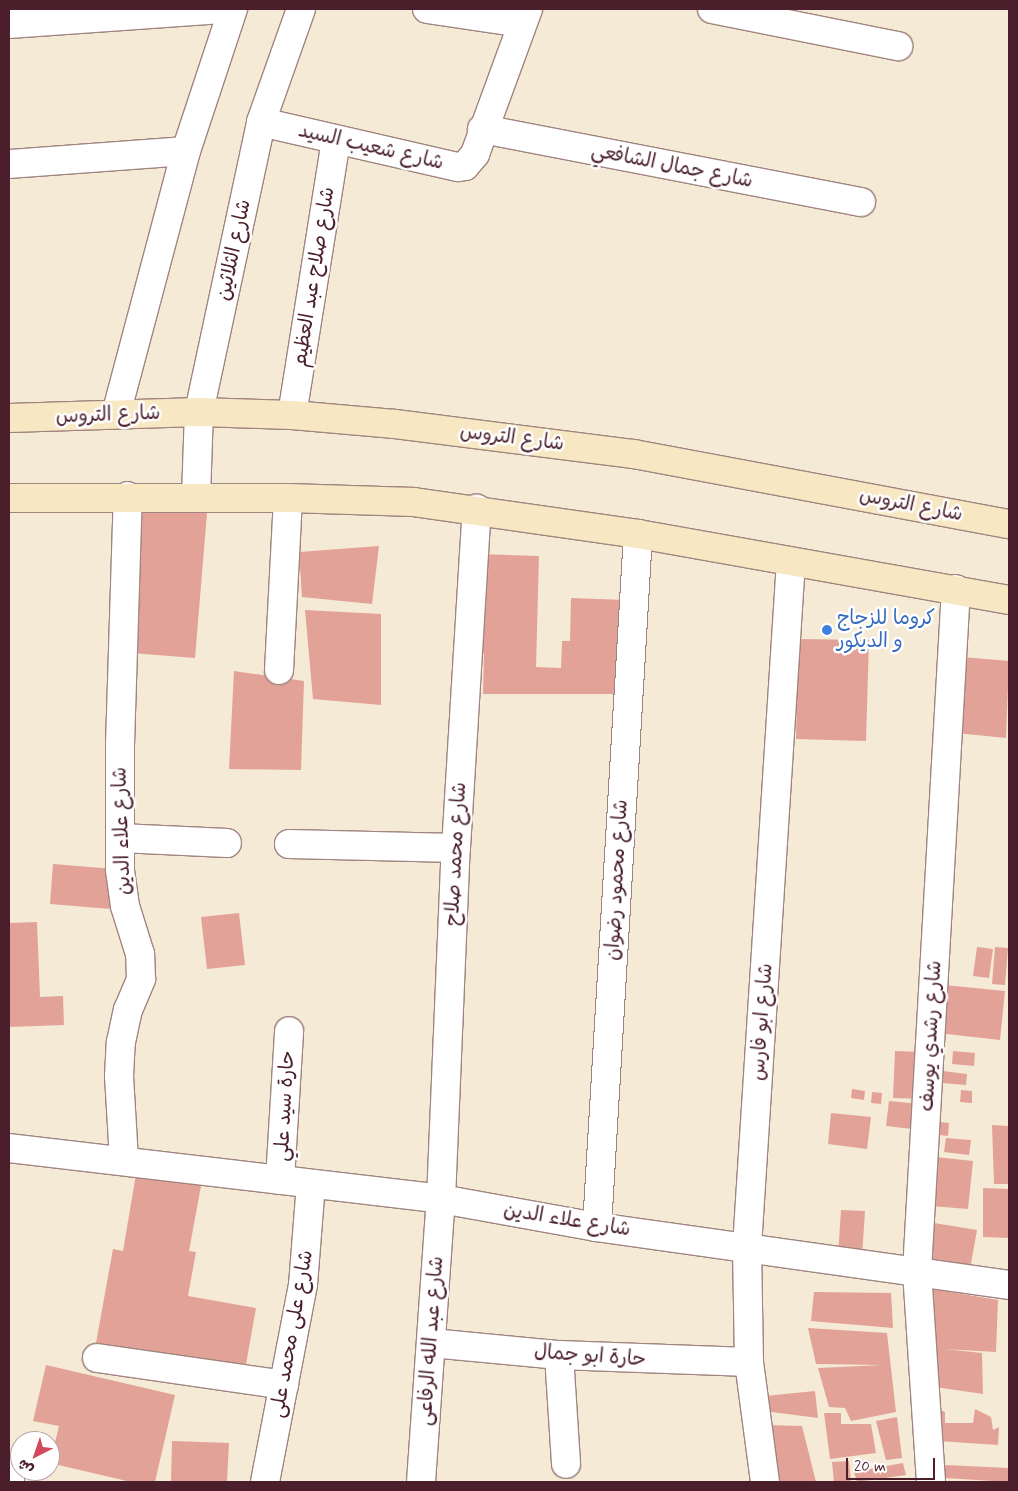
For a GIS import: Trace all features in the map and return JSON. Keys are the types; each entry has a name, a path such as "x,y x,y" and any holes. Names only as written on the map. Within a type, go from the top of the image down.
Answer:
{"street":[{"path":"9,24 225,9"},
{"path":"116,414 186,151 233,9"},
{"name":"شارع الثلاثين","path":"196,497 199,412 261,122 302,9"},
{"path":"427,9 525,16 478,141"},
{"path":"712,9 898,46"},
{"name":"شارع شعيب السيد","path":"261,122 458,167 465,166 478,141"},
{"name":"شارع صلاح عبد العظيم","path":"292,415 336,140"},
{"name":"شارع جمال الشافعي","path":"478,141 861,202"},
{"path":"9,164 186,151"},
{"name":"شارع التروس","path":"9,418 199,412 292,415 515,438 634,454 1009,523"},
{"path":"9,498 128,496 414,502 477,509 638,534 956,589 1009,600"},
{"name":"شارع علاء الدين","path":"124,1160 119,1076 121,1042 128,1010 141,979 140,954 125,906 120,838 128,496"},
{"path":"278,670 288,498"},
{"name":"شارع محمد صلاح","path":"441,1199 456,848 477,509"},
{"name":"شارع محمود رضوان","path":"597,1227 638,534"},
{"name":"شارع ابو فارس","path":"765,1482 749,1362 747,1246 791,561"},
{"name":"شارع رشدي يوسف","path":"931,1482 917,1271 956,589"},
{"path":"120,838 227,843"},
{"path":"289,844 456,848"},
{"name":"حارة سيد علي","path":"280,1180 289,1031"},
{"name":"شارع علاء الدين","path":"9,1148 124,1160 441,1199 597,1227 747,1246 1009,1285"},
{"name":"شارع على محمد على","path":"265,1482 303,1285 311,1184"},
{"name":"شارع عبد الله الرفاعى","path":"421,1482 441,1199"},
{"name":"حارة ابو جمال","path":"431,1343 558,1355 749,1362"},
{"path":"558,1355 566,1464"},
{"path":"97,1358 284,1384"},
{"path":"9,1472 10,1482"}],"building":[{"path":"143,507 207,513 195,658 131,653"},
{"path":"379,546 372,604 302,597 299,552"},
{"path":"478,554 539,556 536,667 561,668 562,641 570,641 571,598 626,600 624,694 483,694 484,654 475,654"},
{"path":"305,610 381,614 381,705 313,699"},
{"path":"798,639 869,640 866,741 796,739"},
{"path":"962,657 1009,661 1006,738 956,733"},
{"path":"234,671 304,681 301,770 229,769"},
{"path":"53,864 114,869 111,909 50,904"},
{"path":"239,913 245,965 207,969 201,917"},
{"path":"37,922 40,997 63,996 64,1025 9,1027 9,923"},
{"path":"977,947 993,949 989,978 973,976"},
{"path":"995,947 1008,948 1005,985 992,984"},
{"path":"934,984 1005,991 1000,1040 929,1032"},
{"path":"895,1051 925,1052 924,1099 893,1098"},
{"path":"953,1051 975,1053 974,1066 952,1064"},
{"path":"943,1071 967,1074 966,1085 942,1083"},
{"path":"852,1089 865,1091 864,1100 851,1098"},
{"path":"961,1090 972,1091 972,1103 960,1102"},
{"path":"872,1092 882,1093 881,1104 871,1103"},
{"path":"889,1101 920,1104 921,1130 886,1126"},
{"path":"831,1113 871,1117 867,1149 828,1144"},
{"path":"932,1121 949,1123 948,1136 931,1134"},
{"path":"992,1125 1009,1126 1009,1184 994,1184"},
{"path":"946,1138 971,1140 969,1155 944,1152"},
{"path":"936,1157 973,1161 968,1209 931,1206"},
{"path":"136,1174 201,1186 189,1251 196,1252 188,1296 256,1308 245,1370 96,1343 113,1249 123,1251"},
{"path":"983,1188 1009,1189 1009,1238 983,1237"},
{"path":"841,1210 865,1211 862,1257 838,1256"},
{"path":"922,1221 977,1230 970,1269 922,1262"},
{"path":"926,1288 998,1300 996,1352 944,1349 982,1353 983,1394 935,1387"},
{"path":"814,1292 891,1293 893,1328 811,1321"},
{"path":"808,1328 887,1333 896,1412 851,1421 845,1408 829,1407 818,1368 882,1365 816,1364"},
{"path":"46,1365 175,1395 155,1482 131,1482 60,1465 59,1426 33,1421"},
{"path":"815,1391 818,1418 764,1411 765,1396"},
{"path":"935,1408 945,1412 945,1423 973,1423 975,1409 991,1417 993,1430 999,1427 998,1445 938,1441"},
{"path":"824,1413 841,1413 841,1424 871,1424 876,1453 830,1459"},
{"path":"897,1417 902,1458 886,1460 876,1421"},
{"path":"766,1425 802,1426 816,1482 776,1482"},
{"path":"172,1441 229,1443 227,1482 171,1482"},
{"path":"849,1461 851,1482 834,1482 832,1462"},
{"path":"903,1463 906,1475 857,1482 854,1472"},
{"path":"945,1465 1009,1468 1009,1482 945,1478"}],"place":[{"name":"كروما للزجاج و الديكور","path":"827,630"}]}
